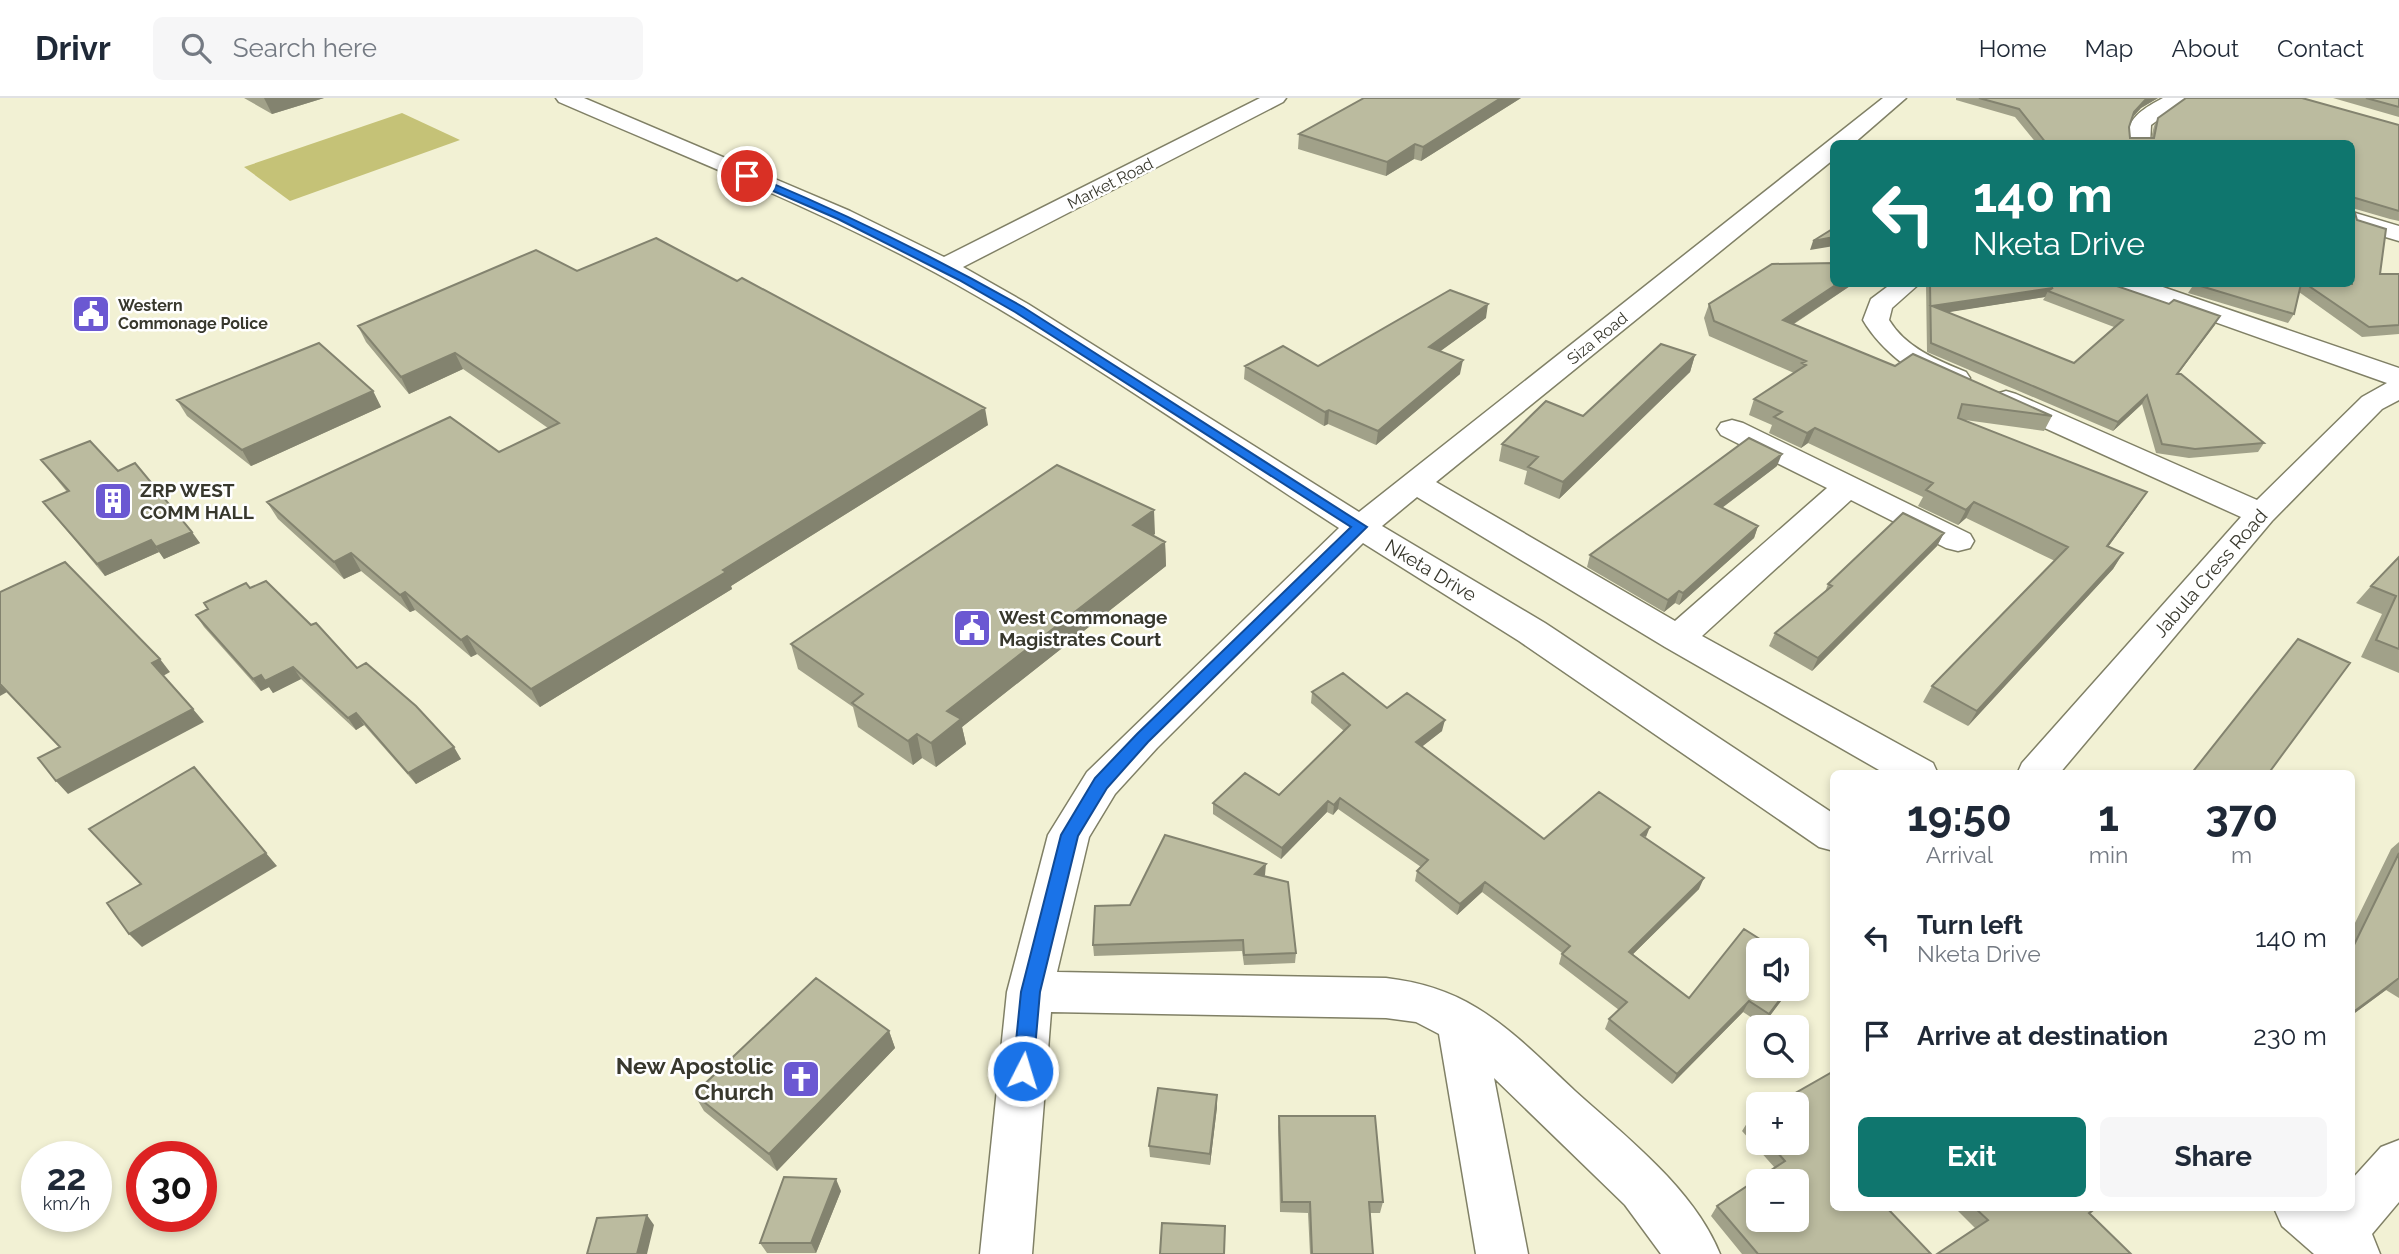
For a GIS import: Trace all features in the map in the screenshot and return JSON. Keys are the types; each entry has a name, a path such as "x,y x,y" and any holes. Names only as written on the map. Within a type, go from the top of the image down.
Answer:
{"street":[{"name":"Nketa Drive","path":"566,98 842,216 944,267 1019,310 1360,527 1532,632 1830,832"},
{"name":"Market Road","path":"944,267 1276,98"},
{"path":"1844,140 1896,98"},
{"path":"2138,140 2137,129 2143,119 2178,98"},
{"name":"Siza Road","path":"1006,1254 1030,992 1069,835 1101,783 1143,738 1360,527 1830,151"},
{"path":"2355,220 2399,234"},
{"path":"1902,287 1880,305 1875,320 1894,347 1917,361 2261,514"},
{"path":"2140,287 2399,378"},
{"name":"Jabula Cress Road","path":"2039,770 2261,514 2372,403 2399,388"},
{"path":"1732,429 1958,541"},
{"path":"1415,483 1678,638 1912,770"},
{"path":"1678,638 1848,486"},
{"path":"1030,992 1386,998 1422,1003 1460,1022 1503,1055 1643,1187 1695,1254"},
{"path":"1460,1022 1502,1254"},
{"path":"2355,1207 2399,1164"},
{"path":"2329,1233 2351,1211"}],"shaded area":[{"path":"402,113 460,140 290,201 244,167"}],"building":[{"path":"1364,98 1501,98 1423,147 1415,144 1387,162 1299,134"},
{"path":"1979,98 2149,98 2134,112 2129,127 2130,138 2154,138 2158,118 2186,98 2302,98 2399,125 2399,211 2355,198 2355,140 2044,140 2019,109"},
{"path":"2366,98 2399,98 2399,107"},
{"path":"2355,213 2357,220 2386,229 2380,274 2399,274 2399,325 2369,327 2310,287 2355,287"},
{"path":"1830,230 1830,238 1813,241"},
{"path":"656,238 737,281 742,278 985,408 723,570 726,572 531,689 467,636 461,640 405,592 400,595 351,553 334,562 267,502 450,417 499,452 559,423 455,353 401,377 358,326 536,250 577,271"},
{"path":"1830,263 1830,287 1832,287 1783,320 1895,366 1913,354 2052,416 1962,404 1958,418 2147,492 2107,546 2123,553 1977,711 1932,686 2068,547 1974,502 1966,510 1926,490 1933,483 1815,428 1807,433 1774,417 1782,412 1754,399 1806,365 1802,363 1806,361 1714,321 1709,304 1772,264"},
{"path":"1930,287 2120,287 2169,304 2174,300 2220,316 2177,374 2181,374 2264,443 2195,449 2162,444 2147,395 2118,422 1931,343","holes":["2053,288 2048,291 2123,320 2074,363 1932,306"]},
{"path":"2204,287 2300,287 2294,314"},
{"path":"1450,290 1488,304 1429,347 1463,360 1378,431 1329,410 1325,412 1245,366 1283,346 1318,366"},
{"path":"319,343 373,391 242,450 177,400"},
{"path":"1661,344 1695,355 1563,482 1528,467 1538,457 1502,444 1546,401 1583,416"},
{"path":"1749,438 1782,454 1715,504 1758,526 1683,593 1679,591 1668,600 1590,555"},
{"path":"90,441 118,471 135,463 192,532 156,547 151,540 97,564 43,502 69,491 41,460"},
{"name":"West Commonage Magistrates Court","path":"1057,465 1154,510 1133,525 1165,542 947,711 961,719 931,743 917,734 908,741 852,703 863,694 791,644"},
{"path":"1903,513 1944,533 1818,658 1775,633 1832,586 1828,584"},
{"path":"2399,557 2399,649 2376,640 2396,596 2371,586"},
{"path":"65,562 160,659 152,663 193,709 56,781 38,758 60,747 0,684 0,592"},
{"path":"266,581 311,625 316,623 357,668 366,663 416,706 454,747 408,773 356,713 348,718 293,667 265,681 261,675 253,679 196,615 208,609 204,603 246,583 250,588"},
{"path":"2298,639 2350,663 2271,770 2194,770"},
{"path":"1343,673 1387,708 1407,693 1445,720 1416,742 1544,839 1599,792 1650,827 1641,835 1704,878 1629,952 1689,998 1744,929 1758,938 1746,938 1746,1001 1749,1001 1677,1074 1609,1019 1627,1002 1562,954 1570,946 1485,882 1460,904 1417,871 1428,860 1340,798 1334,805 1328,801 1282,848 1213,803 1245,773 1279,795 1350,725 1312,692"},
{"path":"194,767 266,853 129,934 107,903 141,884 89,829"},
{"path":"1165,835 1266,864 1255,874 1288,882 1296,953 1244,955 1243,940 1093,945 1095,906 1130,905"},
{"path":"2399,853 2399,978 2355,1011 2355,943"},
{"name":"New Apostolic Church","path":"816,978 889,1031 769,1154 694,1094"},
{"path":"1749,1001 1779,1001 1769,1014"},
{"path":"1830,1073 1830,1211 1890,1211 1931,1254 1758,1254 1717,1206 1746,1187 1746,1232 1809,1232 1809,1169 1773,1169 1785,1161 1780,1155 1809,1155 1809,1092 1797,1092"},
{"path":"1158,1088 1217,1095 1210,1154 1149,1146"},
{"path":"1279,1116 1375,1116 1383,1202 1369,1202 1373,1254 1312,1254 1310,1202 1282,1202"},
{"path":"784,1177 836,1179 811,1243 760,1243"},
{"path":"1978,1211 2092,1211 2089,1213 2131,1254 1937,1254 1988,1220"},
{"path":"647,1215 637,1254 587,1254 597,1218"},
{"path":"1162,1223 1225,1226 1224,1254 1160,1254"}],"place":[{"name":"Western Commonage Police","path":"91,314"},
{"name":"ZRP WEST COMM HALL","path":"113,501"},
{"name":"West Commonage Magistrates Court","path":"972,628"},
{"name":"New Apostolic Church","path":"801,1079"}],"route":[{"path":"747,176 842,216 944,267 1019,310 1360,527 1143,738 1101,783 1069,835 1030,992 1023,1071"}]}
